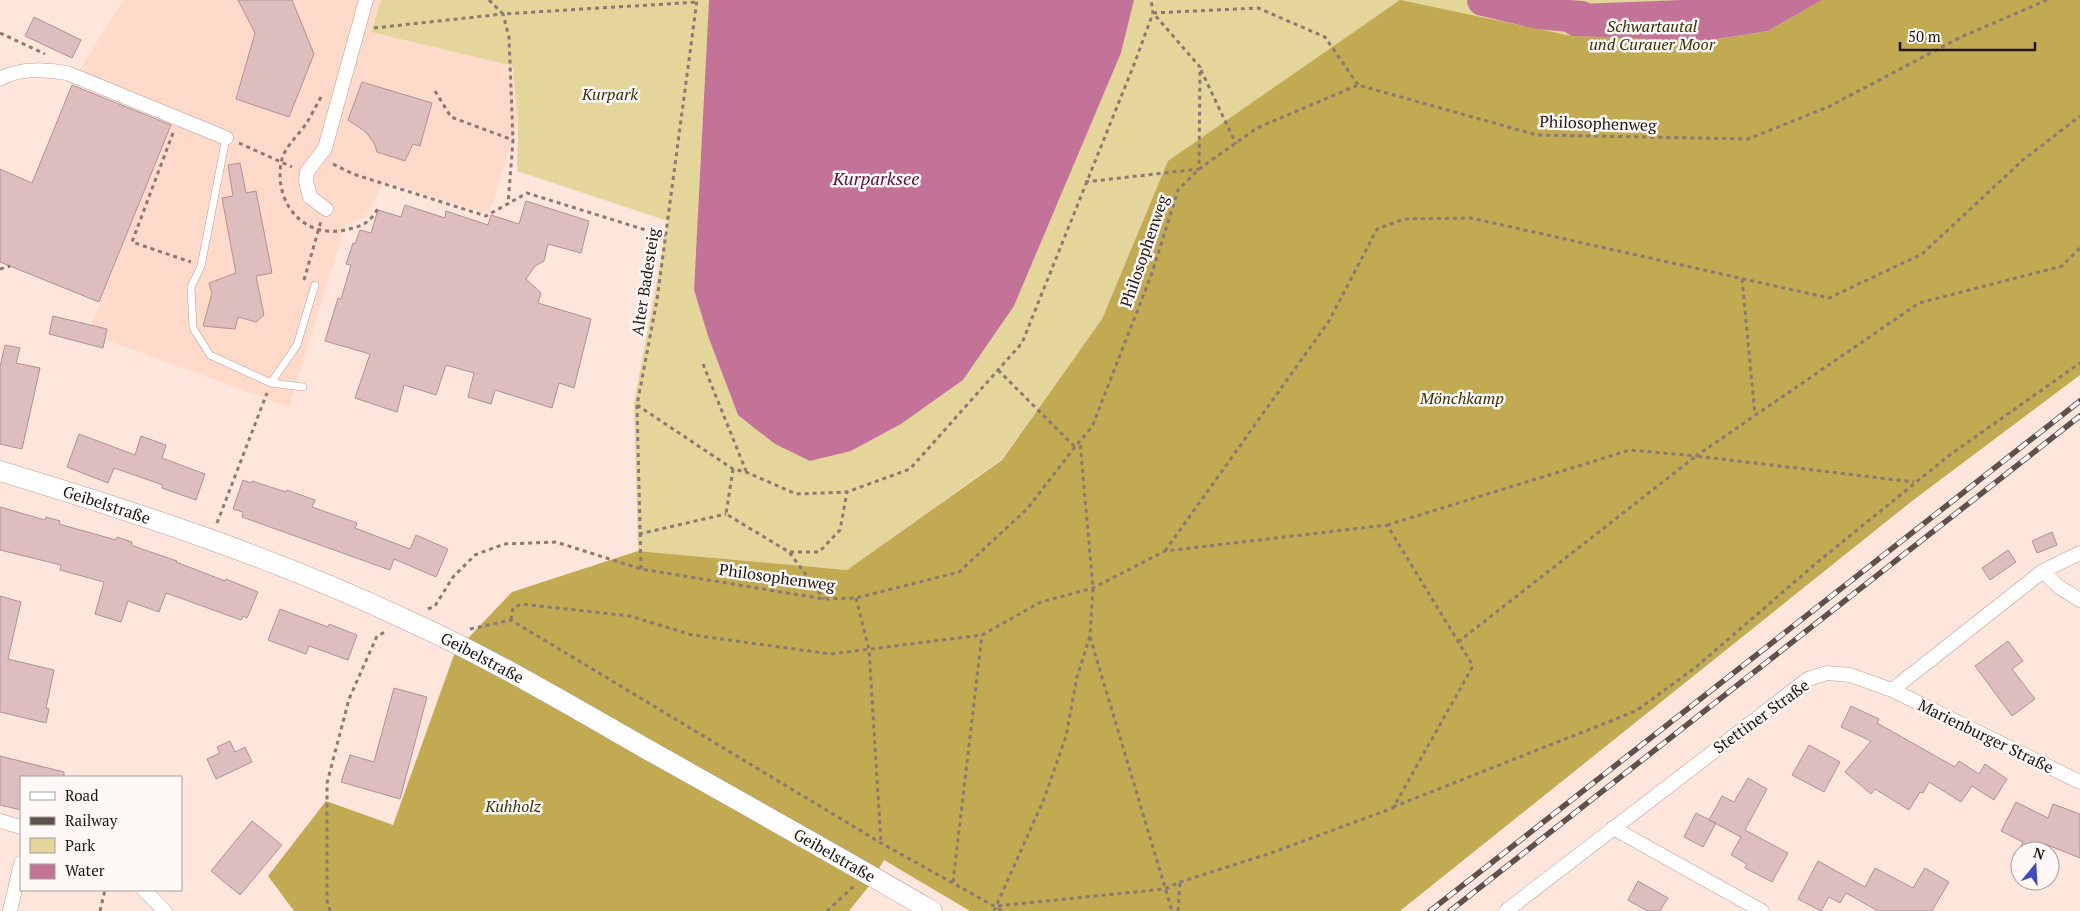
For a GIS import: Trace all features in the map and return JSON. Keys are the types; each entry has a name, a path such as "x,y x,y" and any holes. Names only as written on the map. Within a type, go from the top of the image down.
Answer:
{"street":[{"path":"323,215 310,197 307,189 307,172 311,164 325,148 366,0"},
{"path":"0,79 25,71 55,70 67,73 226,138"},
{"name":"Geibelstraße","path":"0,471 211,539 315,580 406,619 512,673 932,911"},
{"path":"1892,690 2043,571 2080,553"},
{"path":"2043,571 2059,587 2080,600"},
{"name":"Stettiner Straße","path":"1506,911 1808,679 1827,673 1850,675 1892,690"},
{"name":"Marienburger Straße","path":"1892,690 2080,782"},
{"path":"0,821 20,827"},
{"path":"1613,828 1762,911"},
{"path":"10,911 20,866"},
{"path":"145,891 165,911"}],"lane":[{"path":"226,138 201,266 191,287 193,328 210,355 271,383 303,388"},
{"path":"271,383 297,345 315,285"}],"path":[{"path":"489,0 503,14 509,37 513,140 508,205"},
{"path":"637,405 734,469 746,472 796,494 847,492 910,469 1022,343 1153,13 1151,0"},
{"name":"Philosophenweg","path":"330,911 327,901 327,783 350,699 377,636 406,619 435,606 453,577 475,555 504,544 556,542 641,569 824,599 856,598 960,572 1027,509 1092,427 1152,273 1178,190 1199,169 1257,128 1358,85 1537,136 1748,139 1828,106 1961,37 2047,0"},
{"path":"357,30 503,14 697,1"},
{"name":"Alter Badesteig","path":"641,569 637,405 657,300 697,1"},
{"path":"1153,13 1258,8 1325,37 1358,85"},
{"path":"1153,13 1200,67 1236,144"},
{"path":"1086,182 1199,169 1200,67"},
{"path":"435,91 451,117 513,140"},
{"path":"1165,551 1329,321 1376,229 1404,219 1471,218 1829,298 1922,254 2023,160 2080,116"},
{"path":"178,118 132,242 201,266"},
{"path":"226,138 289,166"},
{"path":"319,157 353,174 486,216 526,193 665,236"},
{"path":"315,285 303,281 323,215"},
{"path":"1458,642 1696,456 1919,303 2062,266 2080,248"},
{"path":"0,268 10,266"},
{"path":"1742,279 1755,415"},
{"path":"996,906 1166,889 1180,882 1271,853 1393,808 1636,711 1696,667 1914,482 2080,363"},
{"path":"703,364 746,472"},
{"path":"998,370 1075,447"},
{"path":"211,539 271,383"},
{"path":"994,911 1044,799 1066,736 1078,678 1090,636 1093,588 1080,442"},
{"path":"511,620 513,608 521,604 630,616 692,635 832,654 982,635 1041,602 1093,588 1165,551 1387,525 1630,450 1914,482"},
{"path":"726,514 734,469"},
{"path":"789,552 819,552 840,530 847,492"},
{"path":"639,534 726,514 789,552 824,599"},
{"path":"1387,525 1473,666 1393,808"},
{"path":"856,598 869,650 881,843"},
{"path":"440,636 511,620 881,843 1003,911"},
{"path":"953,882 982,635"},
{"path":"1090,636 1172,911"},
{"path":"827,911 867,874"},
{"path":"1178,911 1180,882"},
{"path":"100,911 105,891"}],"shaded area":[{"path":"123,0 381,0 371,32 514,66 518,122 489,214 384,182 365,217 345,226 289,407 88,333 174,119 75,78"}],"green space":[{"name":"Kurpark","path":"381,0 709,0 694,290 708,336 738,415 851,451 901,424 963,380 1014,306 1121,53 1134,0 1872,0 1168,161 1102,319 1002,459 847,570 638,551 634,403 668,221 517,171 518,122 513,66 371,32"},
{"name":"Mönchkamp","path":"1400,0 1571,36 1705,41 1768,31 1822,0 2080,0 2080,375 1912,501 1400,911 970,911 884,860 869,886 849,911 294,911 268,876 326,801 393,825 455,652 512,592 638,551 847,570 1002,460 1102,319 1168,161"}],"water":[{"name":"Kurparksee","path":"709,0 1134,0 1121,53 1014,306 963,380 901,424 851,451 810,461 775,444 738,415 708,336 694,290"},
{"path":"1682,0 1822,0 1768,31 1705,41 1571,36 1538,13 1578,4"}],"building":[{"path":"238,0 292,0 314,54 289,117 236,99 255,33"},
{"path":"34,17 81,40 72,58 25,36"},
{"path":"362,82 432,103 420,146 413,144 405,161 377,152 375,145 366,132 348,120"},
{"path":"72,85 171,125 99,302 0,262 0,169 32,183"},
{"path":"240,163 246,193 256,191 272,273 256,276 264,315 256,322 238,317 235,329 203,326 212,293 209,283 236,273 222,198 233,196 228,165"},
{"path":"526,201 589,221 581,253 548,244 544,261 535,266 526,279 541,293 538,303 591,319 574,388 559,383 552,408 495,390 491,404 468,397 474,373 446,365 436,395 404,385 397,412 355,398 370,354 325,341 338,298 341,299 351,265 346,264 353,243 355,244 360,230 371,233 378,210 401,217 405,205 445,218 446,211 488,225 491,215 519,224"},
{"path":"53,316 107,329 103,348 49,334"},
{"path":"5,345 20,348 16,363 40,368 22,449 0,444 0,367"},
{"path":"79,434 135,455 141,436 166,445 162,458 205,474 196,500 162,488 163,485 114,468 108,483 67,467"},
{"path":"243,480 286,492 287,490 315,500 312,507 357,523 355,528 410,549 416,535 448,549 436,577 394,559 390,570 242,517 243,512 233,509"},
{"path":"0,507 45,520 46,517 60,521 59,524 116,540 117,537 132,542 131,545 258,592 247,618 243,616 241,620 166,593 159,612 128,601 121,622 95,614 104,582 60,570 61,565 0,550"},
{"path":"2052,532 2057,545 2037,553 2032,541"},
{"path":"2008,550 2016,562 1990,580 1982,568"},
{"path":"0,596 21,602 8,659 54,670 46,708 49,709 46,723 0,712"},
{"path":"280,609 328,627 329,624 357,635 348,660 309,646 306,654 268,640"},
{"path":"2008,641 2023,661 2012,669 2035,699 2012,716 1975,666"},
{"path":"394,688 427,697 400,799 341,782 350,755 374,762"},
{"path":"1851,706 1879,719 1877,723 1955,767 1959,761 1979,774 1985,764 2007,779 1994,800 1972,786 1961,802 1929,782 1923,793 1920,792 1909,810 1875,789 1871,794 1845,772 1871,741 1841,727"},
{"path":"230,741 235,752 245,747 252,762 216,779 207,759 220,753 217,747"},
{"path":"1809,745 1840,762 1824,792 1792,775"},
{"path":"0,756 64,772 64,776 20,776 20,810 0,805"},
{"path":"1748,778 1767,789 1745,830 1788,853 1772,882 1745,868 1747,864 1731,855 1741,837 1709,820 1722,796 1734,802"},
{"path":"2016,802 2048,818 2053,804 2080,814 2080,858 2060,850 2060,841 2021,841 2001,831"},
{"path":"1696,813 1716,823 1703,847 1684,837"},
{"path":"252,821 282,845 240,895 211,871"},
{"path":"1818,861 1865,887 1875,868 1913,888 1925,868 1949,882 1932,911 1878,911 1846,893 1840,903 1829,897 1821,911 1798,899"},
{"path":"1638,881 1668,898 1660,911 1647,911 1628,900"}],"waterway":[{"path":"1483,0 1538,13 1581,17"}],"railway":[{"path":"1430,911 2080,401"},
{"path":"1450,911 2080,416"}],"park label":[{"name":"Schwartautal und Curauer Moor","path":"1652,35"},
{"name":"Kuhholz","path":"513,806"}]}
